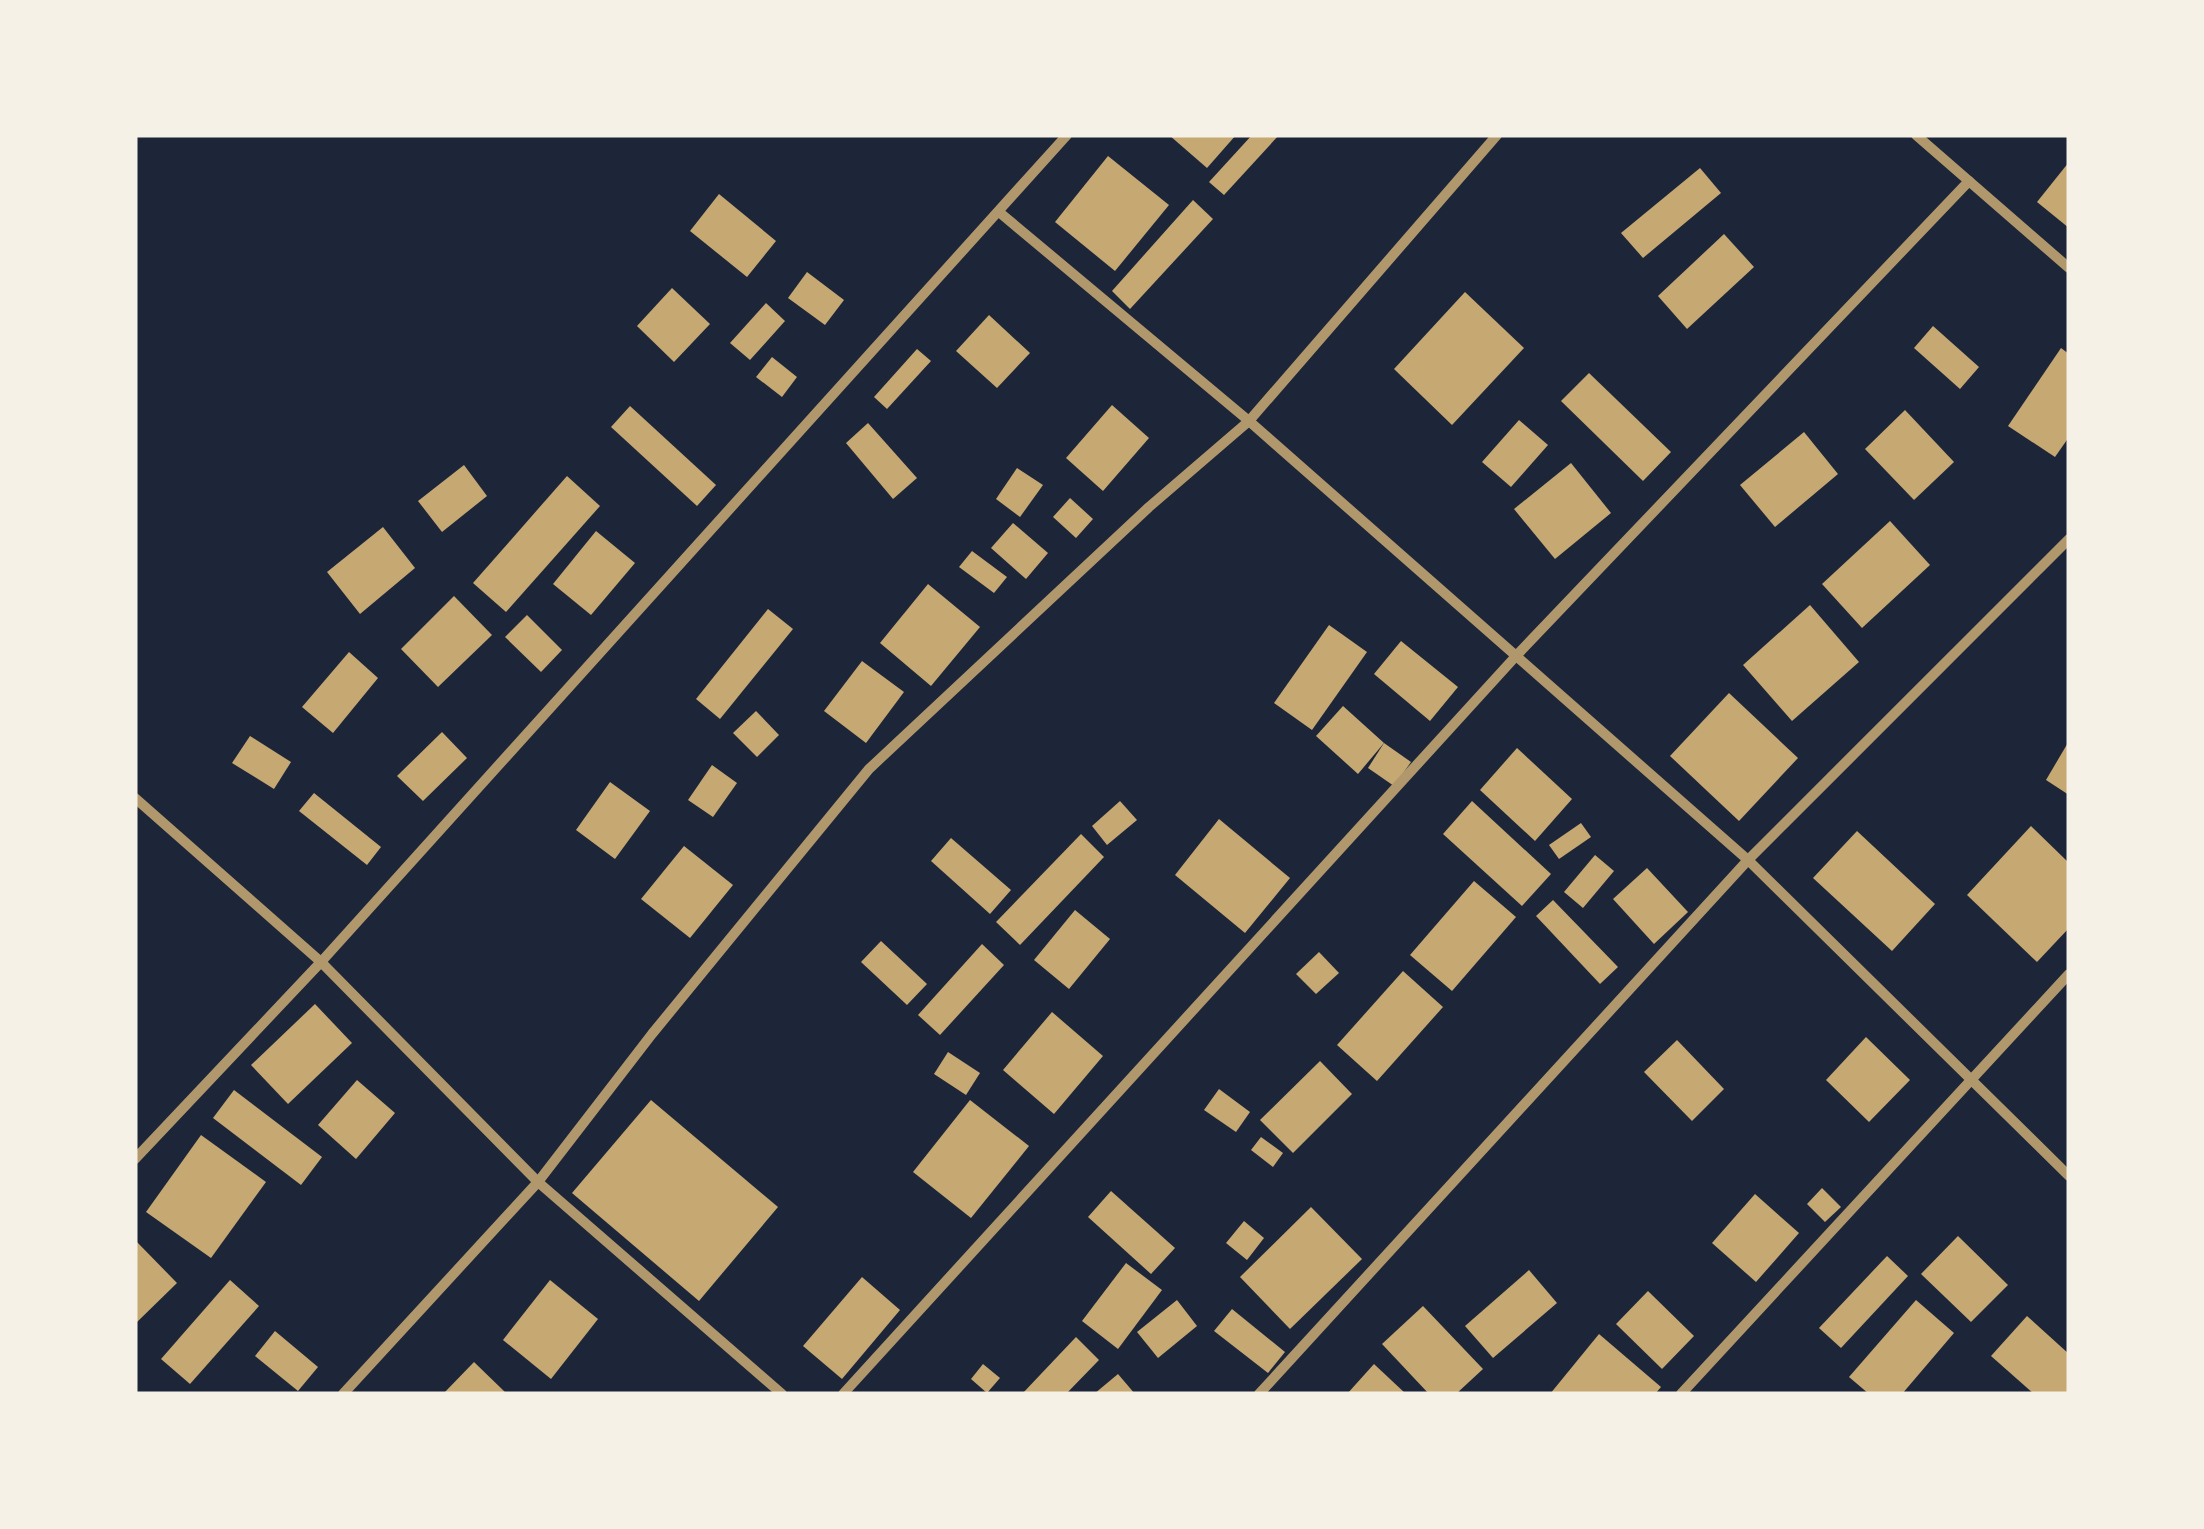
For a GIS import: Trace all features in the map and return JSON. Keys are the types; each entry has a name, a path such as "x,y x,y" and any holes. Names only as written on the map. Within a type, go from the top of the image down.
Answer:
{"street":[{"path":"135,1160 322,962 1067,135"},
{"path":"342,1394 538,1182 652,1034 869,770 1149,507 1249,421 1496,135"},
{"path":"1916,135 2069,268"},
{"path":"844,1394 1516,656 1969,181"},
{"path":"1000,212 1249,421 1748,860 2069,1176"},
{"path":"1260,1394 1748,860 2069,539"},
{"path":"135,798 322,962 538,1182 782,1394"},
{"path":"1681,1394 2069,974"}],"shaded area":[{"path":"135,135 2069,135 2069,1394 135,1394"}],"building":[{"path":"1169,135 1236,135 1207,168"},
{"path":"1252,135 1279,135 1224,195 1209,182"},
{"path":"1108,156 1169,205 1115,271 1055,222"},
{"path":"2069,162 2069,228 2037,202"},
{"path":"1700,168 1721,193 1643,258 1621,233"},
{"path":"719,194 776,241 747,277 690,231"},
{"path":"1193,200 1213,219 1130,309 1112,291"},
{"path":"1724,234 1754,267 1687,329 1658,296"},
{"path":"807,272 844,300 825,325 788,298"},
{"path":"672,288 710,324 674,362 637,326"},
{"path":"1465,292 1524,348 1452,425 1394,369"},
{"path":"766,303 785,321 750,360 730,343"},
{"path":"989,315 1030,353 997,388 956,351"},
{"path":"1933,326 1979,367 1960,389 1914,348"},
{"path":"2061,348 2069,354 2069,437 2055,457 2008,426"},
{"path":"917,349 931,361 887,409 874,397"},
{"path":"772,357 797,377 782,397 756,377"},
{"path":"1589,373 1671,452 1643,481 1561,401"},
{"path":"1112,405 1149,438 1103,491 1066,458"},
{"path":"630,406 716,485 697,506 611,427"},
{"path":"1905,410 1954,462 1914,500 1865,449"},
{"path":"1519,420 1548,445 1511,487 1482,462"},
{"path":"868,423 917,478 893,499 846,443"},
{"path":"1804,432 1838,474 1775,527 1740,485"},
{"path":"1571,463 1611,513 1555,559 1514,509"},
{"path":"464,465 487,496 442,532 418,501"},
{"path":"1017,468 1043,485 1020,517 996,499"},
{"path":"567,476 600,506 506,612 473,583"},
{"path":"1070,498 1093,519 1076,538 1053,517"},
{"path":"1890,521 1930,565 1862,628 1822,584"},
{"path":"1013,523 1048,553 1026,579 991,548"},
{"path":"383,527 415,568 360,614 327,572"},
{"path":"596,531 635,563 591,615 553,584"},
{"path":"972,551 1007,577 994,593 959,567"},
{"path":"928,584 980,627 931,686 880,643"},
{"path":"454,596 492,635 438,687 401,649"},
{"path":"1810,605 1859,662 1792,721 1743,665"},
{"path":"768,609 793,629 720,719 696,699"},
{"path":"527,615 562,650 541,672 505,637"},
{"path":"1329,625 1367,652 1312,730 1274,703"},
{"path":"1401,641 1458,687 1430,721 1374,674"},
{"path":"349,652 378,678 333,733 302,707"},
{"path":"862,661 904,692 866,743 824,711"},
{"path":"1729,693 1798,758 1739,821 1670,756"},
{"path":"1343,706 1384,743 1358,774 1316,736"},
{"path":"756,711 779,735 757,757 733,733"},
{"path":"442,732 467,758 423,801 397,776"},
{"path":"250,736 291,762 274,789 232,763"},
{"path":"2069,741 2069,795 2046,780"},
{"path":"1384,743 1411,762 1394,786 1368,768"},
{"path":"1517,748 1572,799 1535,841 1480,790"},
{"path":"712,765 737,783 713,817 688,800"},
{"path":"610,782 650,811 615,859 576,830"},
{"path":"314,793 381,847 367,865 299,811"},
{"path":"1120,801 1137,820 1107,845 1092,826"},
{"path":"1472,801 1551,874 1522,906 1443,834"},
{"path":"1219,819 1290,878 1245,933 1175,875"},
{"path":"1581,823 1591,837 1559,859 1549,845"},
{"path":"2031,826 2069,863 2069,928 2037,962 1967,895"},
{"path":"1857,831 1935,904 1892,951 1813,878"},
{"path":"1081,834 1104,857 1020,945 996,922"},
{"path":"951,838 1011,890 990,914 931,861"},
{"path":"684,846 733,885 690,938 641,899"},
{"path":"1595,855 1614,871 1583,908 1564,892"},
{"path":"1647,868 1688,912 1654,944 1613,899"},
{"path":"1474,881 1516,917 1452,991 1410,955"},
{"path":"1553,900 1618,967 1600,984 1536,916"},
{"path":"1075,910 1110,939 1069,989 1034,960"},
{"path":"881,941 927,984 907,1005 861,962"},
{"path":"982,944 1004,965 940,1035 918,1015"},
{"path":"1319,952 1339,973 1316,994 1296,974"},
{"path":"1403,971 1443,1007 1377,1081 1337,1045"},
{"path":"315,1004 352,1043 288,1104 251,1065"},
{"path":"1052,1012 1103,1056 1054,1114 1003,1070"},
{"path":"1866,1037 1910,1080 1869,1122 1826,1080"},
{"path":"1677,1040 1724,1089 1692,1121 1644,1072"},
{"path":"948,1052 980,1073 966,1095 934,1074"},
{"path":"1320,1061 1352,1094 1293,1153 1260,1120"},
{"path":"357,1080 395,1113 356,1159 318,1125"},
{"path":"1219,1089 1250,1112 1236,1132 1204,1110"},
{"path":"234,1090 322,1157 301,1185 213,1118"},
{"path":"651,1100 778,1207 699,1301 572,1193"},
{"path":"970,1100 1029,1146 971,1218 913,1172"},
{"path":"201,1135 266,1182 211,1258 146,1212"},
{"path":"1261,1137 1283,1153 1273,1167 1251,1150"},
{"path":"1822,1188 1841,1207 1825,1222 1807,1204"},
{"path":"1111,1191 1175,1248 1151,1274 1088,1217"},
{"path":"1755,1194 1799,1233 1756,1282 1712,1243"},
{"path":"1311,1207 1362,1259 1290,1329 1240,1277"},
{"path":"1244,1221 1264,1238 1247,1260 1226,1243"},
{"path":"1958,1236 2008,1285 1971,1322 1921,1274"},
{"path":"135,1240 177,1283 135,1324"},
{"path":"1887,1256 1908,1276 1841,1348 1819,1328"},
{"path":"1126,1263 1162,1290 1118,1349 1082,1321"},
{"path":"1529,1270 1557,1303 1493,1358 1465,1326"},
{"path":"862,1277 900,1310 842,1379 803,1346"},
{"path":"230,1280 259,1306 190,1384 161,1359"},
{"path":"550,1280 598,1319 551,1379 503,1340"},
{"path":"1648,1291 1694,1336 1662,1369 1616,1324"},
{"path":"1177,1300 1197,1326 1158,1358 1137,1332"},
{"path":"1916,1300 1954,1333 1902,1394 1869,1394 1849,1377"},
{"path":"1423,1306 1483,1369 1456,1394 1429,1394 1382,1344"},
{"path":"1232,1309 1285,1352 1268,1373 1214,1331"},
{"path":"2027,1316 2069,1354 2069,1394 2034,1394 1991,1356"},
{"path":"275,1331 318,1367 298,1391 255,1356"},
{"path":"1599,1334 1661,1387 1655,1394 1550,1394"},
{"path":"1076,1337 1099,1360 1066,1394 1022,1394"},
{"path":"474,1362 507,1394 443,1394"},
{"path":"983,1364 1000,1378 987,1393 971,1379"},
{"path":"1374,1364 1406,1394 1347,1394"},
{"path":"1118,1374 1135,1394 1094,1394"}]}
